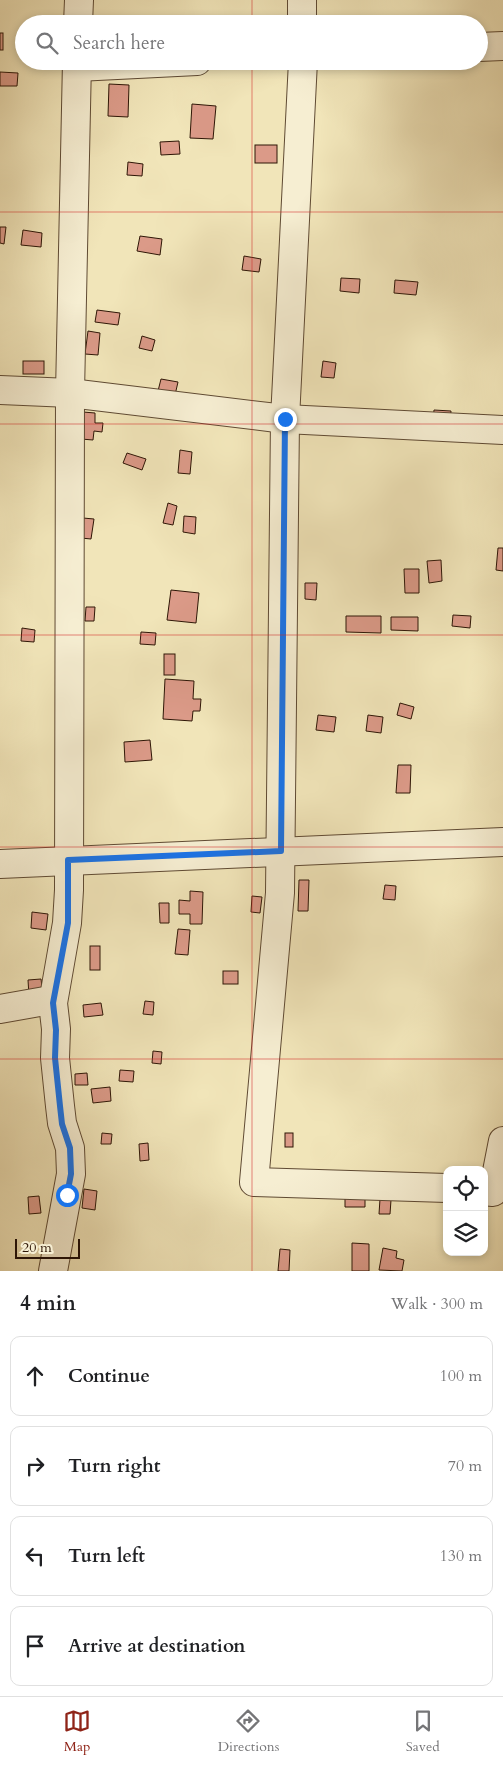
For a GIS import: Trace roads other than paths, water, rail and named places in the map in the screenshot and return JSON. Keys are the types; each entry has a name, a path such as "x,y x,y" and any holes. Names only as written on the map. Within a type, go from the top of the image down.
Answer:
{"street":[{"path":"78,15 79,0"},
{"path":"302,0 302,15"},
{"path":"488,47 503,46"},
{"path":"53,1271 71,1174 70,1148 62,1124 60,1106 55,1058 56,1030 53,1003 68,923 70,393 77,70"},
{"path":"303,70 285,419 280,893 254,1182 443,1188"},
{"path":"0,390 70,393 285,419 503,430"},
{"path":"0,864 503,842"},
{"path":"0,1009 45,1001 53,1003"},
{"path":"488,1191 493,1192 503,1141"}]}
